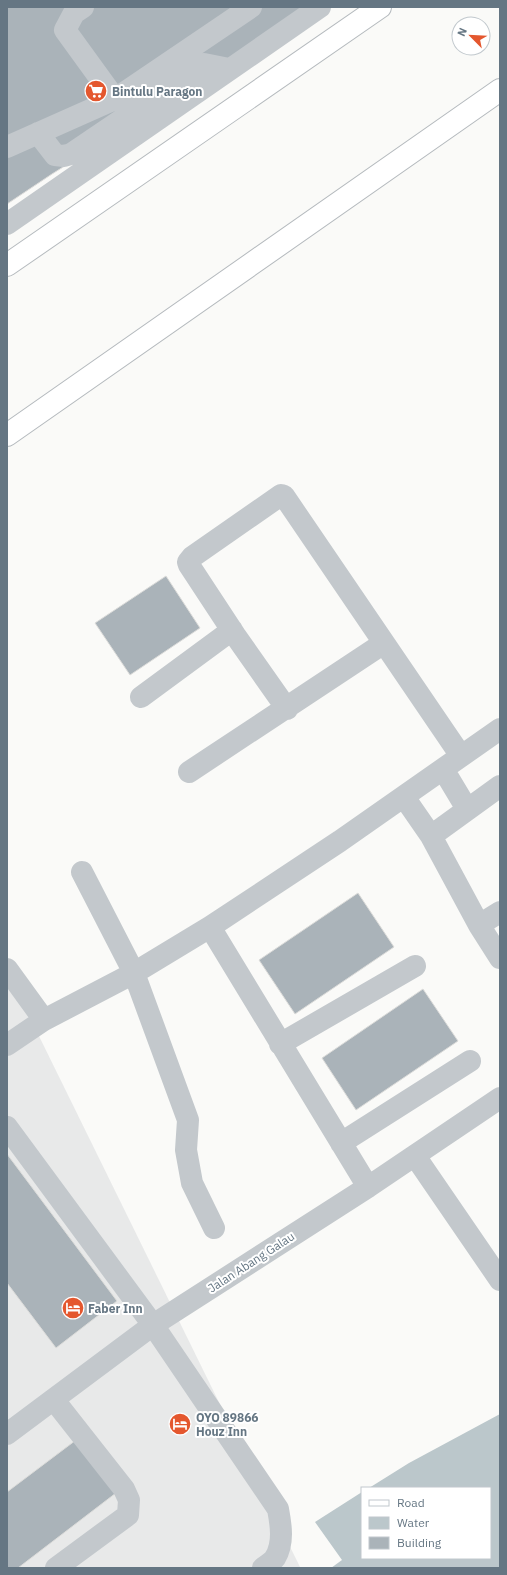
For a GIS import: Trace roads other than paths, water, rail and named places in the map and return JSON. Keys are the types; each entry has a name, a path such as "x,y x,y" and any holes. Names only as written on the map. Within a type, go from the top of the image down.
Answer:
{"main road":[{"path":"7,265 380,7"},
{"path":"7,435 500,90"}],"street":[{"path":"83,7 74,13 65,30 115,99"},
{"path":"7,147 115,99 251,7"},
{"path":"7,224 320,7"},
{"path":"38,133 55,155 64,156 71,154 202,65 204,64 229,69"},
{"path":"287,709 232,630 188,562 192,557 281,495 284,496 461,756"},
{"path":"141,697 232,630"},
{"path":"189,772 287,709 384,643"},
{"path":"7,1045 44,1020 134,973 210,927 340,841 500,729"},
{"path":"443,769 467,810"},
{"path":"430,836 500,786"},
{"path":"404,797 430,836 479,925 500,958"},
{"path":"82,872 134,973 188,1120 186,1150 192,1183 214,1228"},
{"path":"479,925 500,912"},
{"path":"210,927 368,1187"},
{"path":"280,1044 415,966"},
{"path":"7,969 44,1020"},
{"path":"341,1143 470,1061"},
{"name":"Jalan Abang Galau","path":"7,1434 153,1325 368,1187 500,1098"},
{"path":"7,1128 153,1325 278,1509 281,1535 280,1548 274,1559 263,1568"},
{"path":"415,1156 500,1280"},
{"path":"54,1400 124,1489 129,1500 128,1515 56,1568"}],"water":[{"path":"500,1414 500,1568 331,1568 342,1560 315,1522 361,1493 361,1559 491,1559 491,1487 371,1487 409,1463"}],"place":[{"name":"Bintulu Paragon","path":"96,91"},
{"name":"Faber Inn","path":"73,1308"},
{"name":"OYO 89866 Houz Inn","path":"180,1424"}]}
